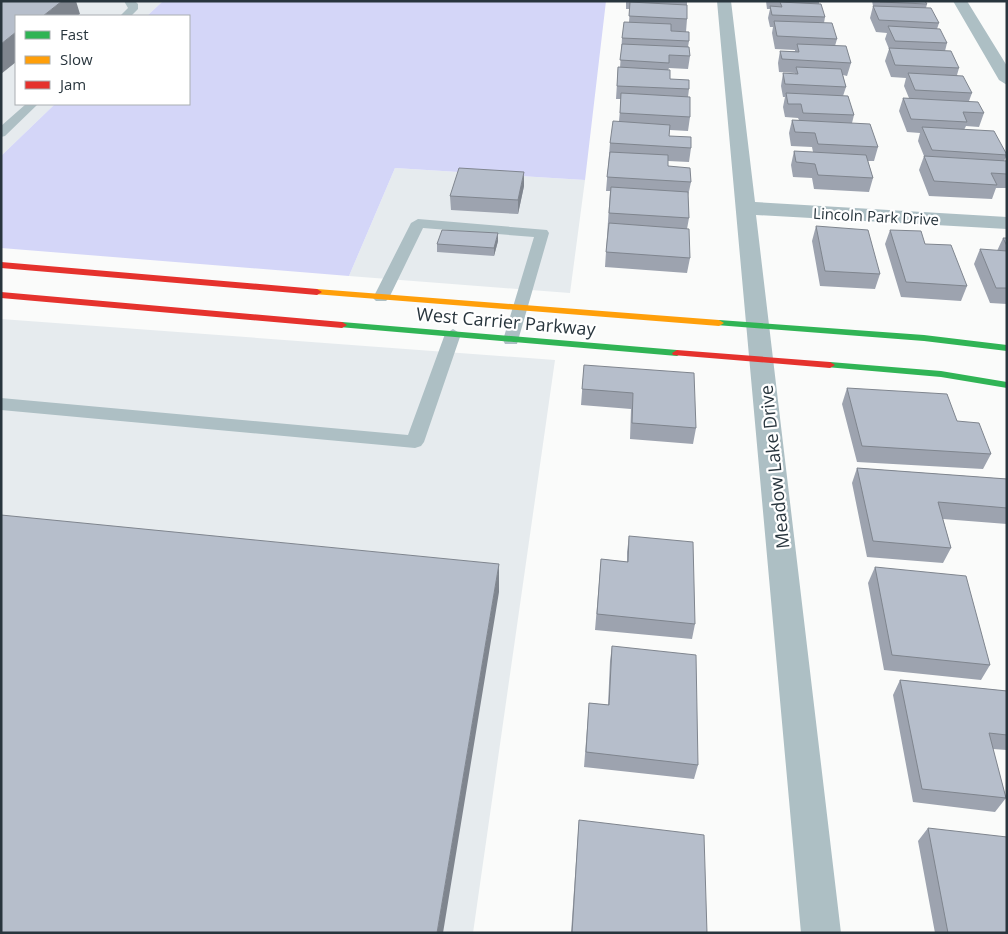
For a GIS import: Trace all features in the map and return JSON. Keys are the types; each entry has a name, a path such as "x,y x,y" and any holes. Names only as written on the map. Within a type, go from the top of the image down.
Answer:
{"main road":[{"name":"West Carrier Parkway","path":"1,265 381,298 924,338 1007,348"},
{"name":"West Carrier Parkway","path":"1,295 511,340 941,374 1007,385"}],"street":[{"name":"Meadow Lake Drive","path":"724,1 763,360 821,933"},
{"path":"960,1 1007,80"},
{"name":"Lincoln Park Drive","path":"746,208 1007,223"}],"lane":[{"path":"126,15 133,9 134,4 129,1"},
{"path":"1,133 31,105"},
{"path":"381,298 418,223 542,233 511,340"},
{"path":"1,404 415,442 453,334"}],"shaded area":[{"path":"1,1 163,1 148,15 15,15 15,105 54,105 1,156"},
{"path":"163,1 606,1 585,180 395,168 349,276 1,248 1,156 54,105 190,105 190,15 148,15"},
{"path":"395,168 585,180 570,293 349,276"},
{"path":"1,319 555,360 473,933 1,933"}],"building":[{"path":"1,1 62,1 44,15 15,15 15,33 1,44"},
{"path":"925,1 927,4 880,2"},
{"path":"630,2 687,5 687,19 629,16"},
{"path":"780,2 821,4 825,17 772,15 770,6 782,7"},
{"path":"873,6 931,8 939,23 879,20"},
{"path":"774,21 832,23 837,39 777,36"},
{"path":"624,22 671,24 671,31 689,32 689,41 622,38"},
{"path":"888,26 940,29 947,43 895,41"},
{"path":"622,44 689,47 690,56 669,55 669,63 620,60"},
{"path":"797,44 846,46 851,63 782,59 780,51 799,52"},
{"path":"889,48 951,51 959,68 895,65"},
{"path":"618,67 670,70 670,79 689,80 689,89 617,86"},
{"path":"796,67 841,69 846,87 785,84 783,73 798,74"},
{"path":"908,73 963,76 972,93 915,90"},
{"path":"621,93 690,97 690,117 620,113"},
{"path":"786,93 848,96 854,115 803,113 801,104 788,104"},
{"path":"903,98 978,102 984,113 963,112 967,122 911,119"},
{"path":"792,120 870,124 878,147 818,144 815,133 795,132"},
{"path":"613,121 670,125 669,136 691,137 691,148 610,143"},
{"path":"922,127 994,131 1007,155 932,150"},
{"path":"794,151 866,155 873,178 818,175 815,164 796,162"},
{"path":"610,152 668,155 668,166 690,168 691,182 607,177"},
{"path":"924,156 1007,161 1007,174 991,173 997,185 934,181"},
{"path":"459,168 524,172 518,200 450,196"},
{"path":"611,187 688,192 689,218 609,213"},
{"path":"609,223 689,229 690,258 606,252"},
{"path":"816,226 868,230 880,274 825,271"},
{"path":"442,230 498,233 494,248 437,244"},
{"path":"890,230 921,231 925,244 951,245 967,286 906,282"},
{"path":"1003,238 1007,238 1007,246"},
{"path":"980,249 1007,251 1007,288 996,288"},
{"path":"584,365 694,373 696,428 632,423 633,393 582,389"},
{"path":"847,388 947,394 957,421 979,423 991,454 862,446"},
{"path":"857,468 1007,479 1007,508 938,502 951,548 873,541"},
{"path":"1,515 499,564 437,933 1,933"},
{"path":"629,536 693,542 695,624 597,614 601,559 628,562"},
{"path":"875,567 966,576 990,665 892,655"},
{"path":"612,646 696,655 698,765 586,752 589,703 609,705"},
{"path":"900,680 1007,691 1007,735 989,733 1006,798 922,789"},
{"path":"579,820 704,835 707,933 572,933"},
{"path":"928,828 1007,837 1007,933 948,933"}],"traffic: fast":[{"path":"719,323 924,338 1007,348"},
{"path":"342,325 677,353"},
{"path":"830,365 941,374 1007,385"}],"traffic: slow":[{"path":"317,292 719,323"}],"traffic: jam":[{"path":"1,265 317,292"},
{"path":"1,295 342,325"},
{"path":"677,353 830,365"}]}
